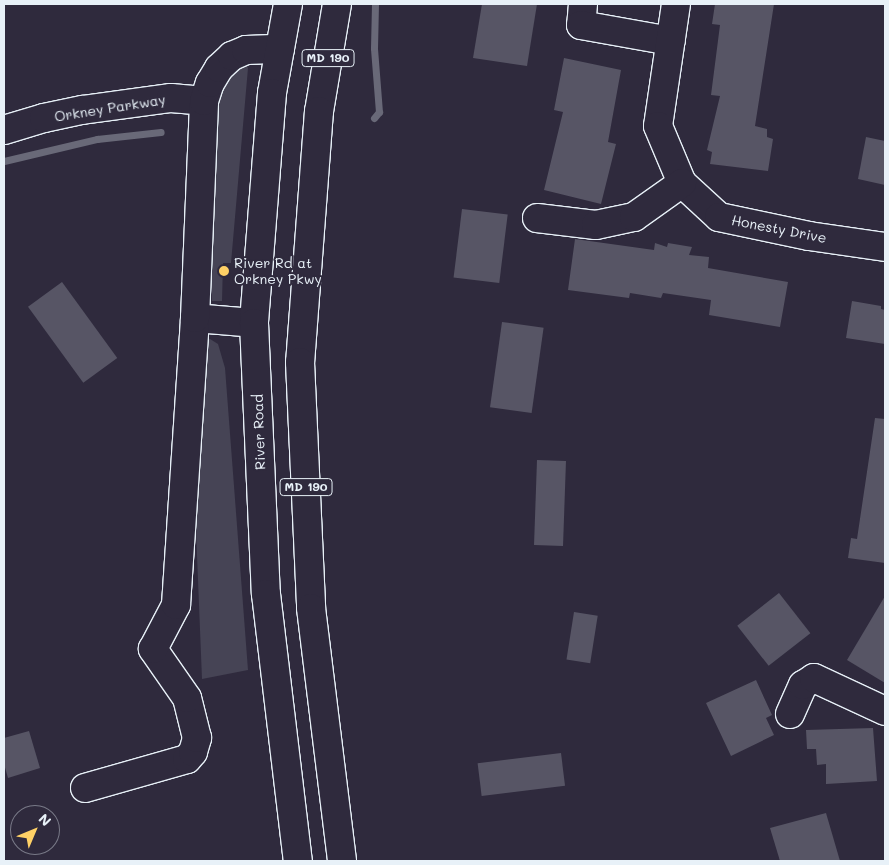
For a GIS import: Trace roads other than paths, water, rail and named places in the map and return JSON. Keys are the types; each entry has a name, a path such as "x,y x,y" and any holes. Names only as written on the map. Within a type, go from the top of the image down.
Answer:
{"main road":[{"name":"River Road","path":"288,4 272,93 254,323 266,594 298,861"},
{"name":"MD 190","path":"337,4 319,111 300,362 311,608 342,861"},
{"path":"583,4 581,25 671,41"},
{"name":"Honesty Drive","path":"676,4 658,126 682,183 719,217 809,236 885,247"},
{"path":"85,788 188,759 193,752 197,738 187,698 153,649 176,605 194,318 204,101 210,83 219,68 232,56 246,50 280,49"},
{"name":"Orkney Parkway","path":"4,130 44,118 82,110 171,98 204,101"},
{"path":"537,218 596,225 634,217 682,183"},
{"path":"194,318 254,323"},
{"path":"790,714 804,686 814,678 885,711"}],"waterway":[{"path":"374,118 379,112 374,48 375,4"},
{"path":"4,161 97,139 161,132"}],"place":[{"name":"River Rd at Orkney Pkwy","path":"224,271"}]}
